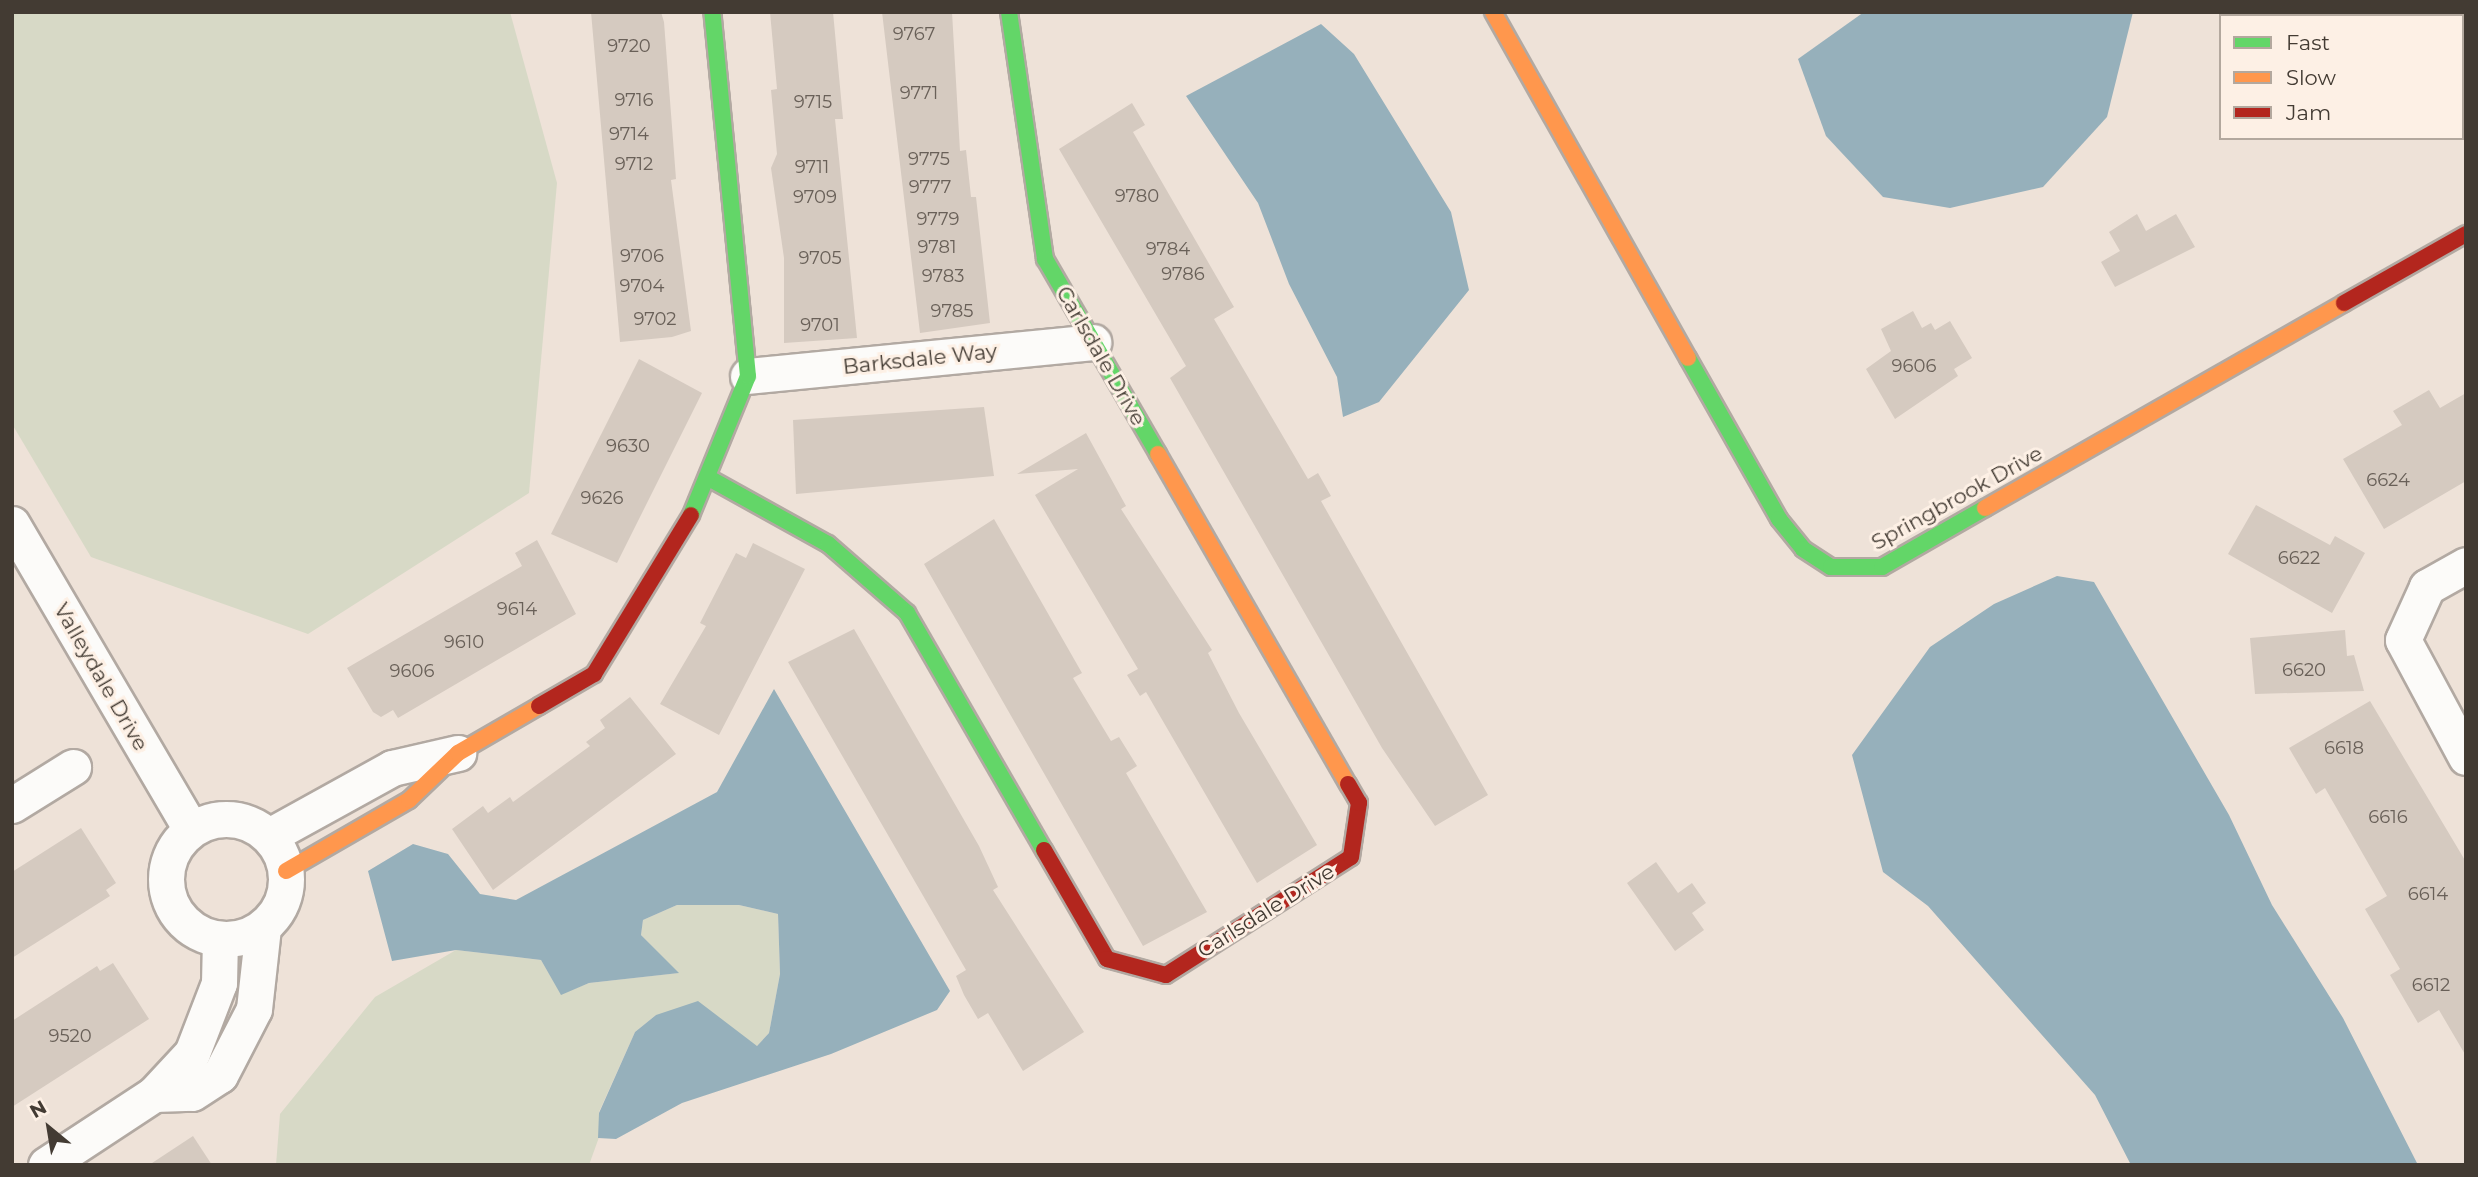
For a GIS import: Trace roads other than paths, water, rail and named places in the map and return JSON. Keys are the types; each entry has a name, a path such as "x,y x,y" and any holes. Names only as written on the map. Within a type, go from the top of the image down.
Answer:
{"street":[{"path":"286,871 410,800 458,753 594,674 686,527 748,376 712,12"},
{"name":"Carlsdale Drive","path":"707,477 828,544 907,613 1107,960 1166,975 1352,857 1359,803 1045,259 1009,12"},
{"name":"Springbrook Drive","path":"1493,12 1779,519 1803,550 1830,567 1882,567 2466,234"},
{"name":"Barksdale Way","path":"748,376 1093,342"},
{"name":"Valleydale Drive","path":"12,524 191,829"},
{"path":"2466,565 2427,587 2403,640 2466,757"},
{"path":"269,836 392,768 458,753"},
{"path":"12,804 73,766"},
{"path":"355,788 373,821"},
{"path":"240,819 269,836 286,871 282,902 262,927 220,939 187,926 167,895 168,858 191,829 240,819"},
{"path":"154,1094 204,1088 239,1047 259,986 262,927"},
{"path":"46,1165 154,1094 205,1029 219,983 220,939"},
{"path":"205,1029 239,1047"}],"water":[{"path":"1864,12 2133,12 2107,117 2043,187 1950,208 1883,197 1826,136 1798,59"},
{"path":"1321,24 1354,54 1451,212 1469,290 1379,402 1343,417 1337,377 1289,284 1258,203 1186,96"},
{"path":"2057,576 2094,582 2229,815 2272,905 2343,1018 2418,1165 2131,1165 2095,1095 1928,906 1883,872 1852,755 1930,647 1994,604"},
{"path":"774,689 950,991 937,1010 831,1054 682,1103 616,1139 598,1138 599,1113 635,1032 656,1015 698,1001 757,1046 769,1033 780,974 778,914 739,905 677,905 643,920 641,935 679,973 589,983 561,995 541,960 456,950 392,961 368,871 413,844 448,854 480,894 516,900 717,792"}]}
